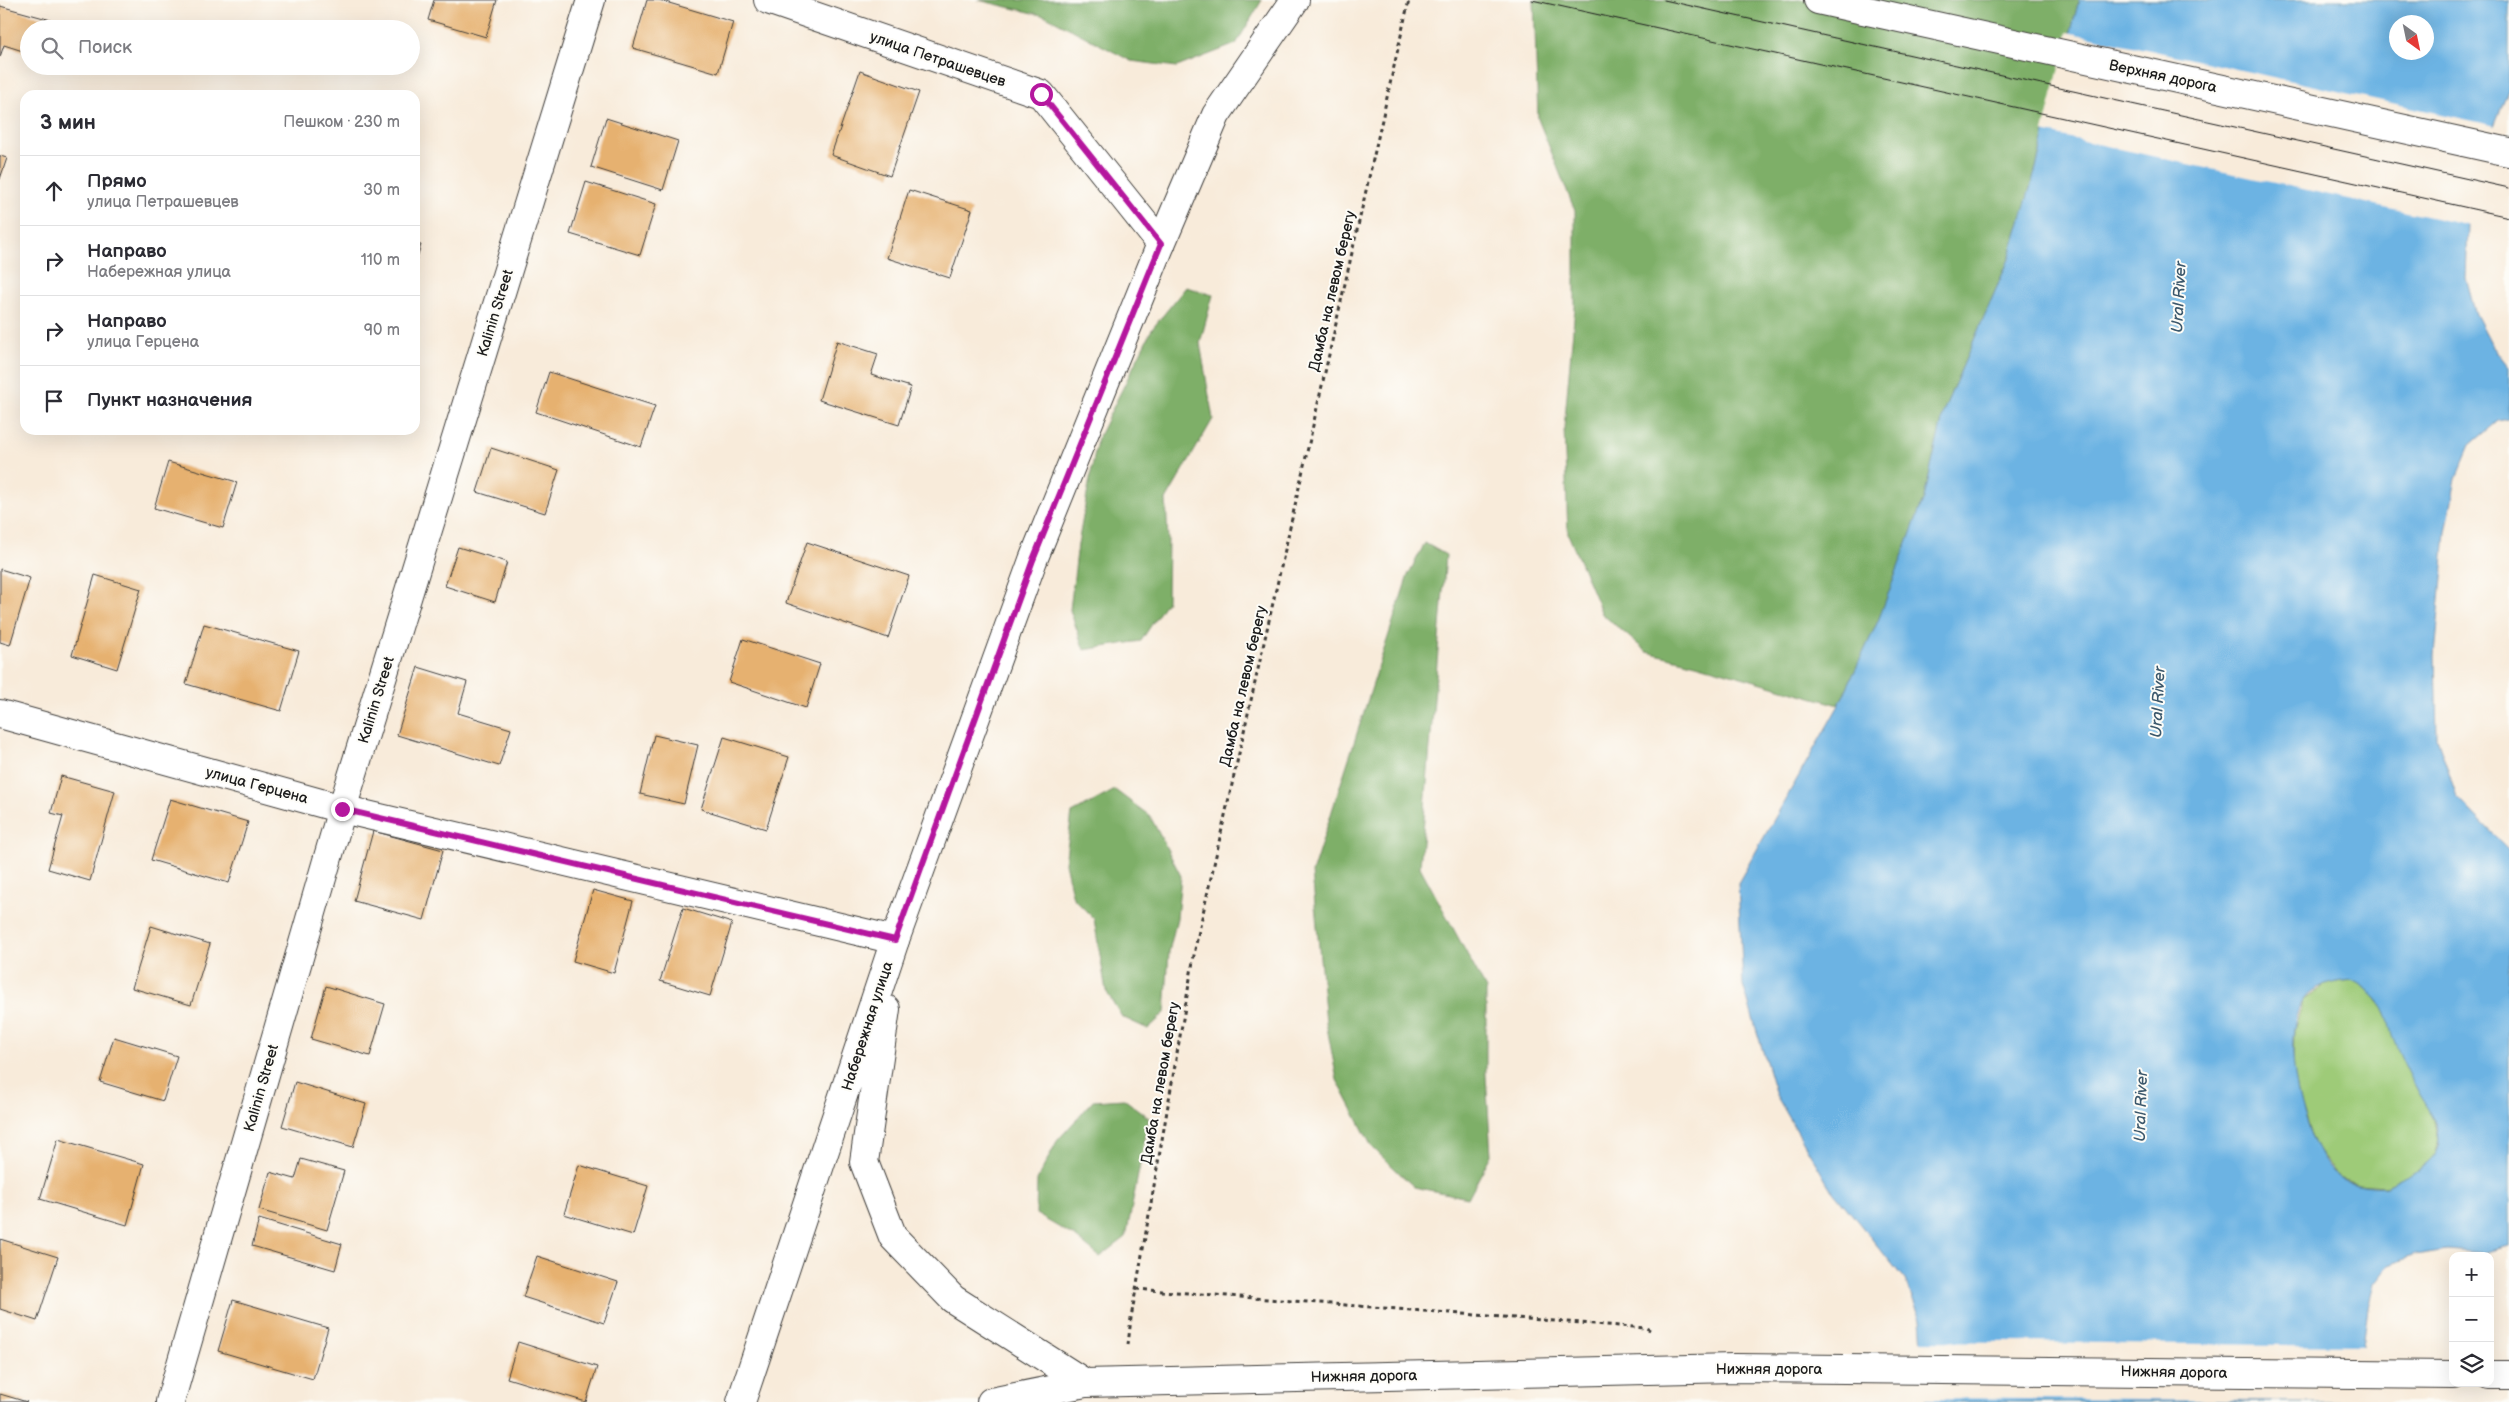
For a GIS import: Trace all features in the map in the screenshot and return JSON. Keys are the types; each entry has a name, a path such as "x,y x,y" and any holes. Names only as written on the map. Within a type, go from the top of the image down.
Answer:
{"main road":[{"name":"Kalinin Street","path":"170,1402 342,809 591,0"},
{"name":"улица Петрашевцев","path":"768,0 1041,94 1161,244"},
{"name":"Набережная улица","path":"742,1402 895,940 1033,560 1161,244 1216,115 1295,0"},
{"name":"Верхняя дорога","path":"1818,0 2509,152"},
{"name":"улица Герцена","path":"0,714 342,809 895,940"},
{"path":"895,940 864,1162 893,1237 953,1299 1085,1383"},
{"name":"Нижняя дорога","path":"991,1402 1085,1383 1734,1368 2449,1375"},
{"path":"2494,1375 2509,1375"}],"path":[{"name":"Дамба на левом берегу","path":"1124,1382 1136,1289 1196,944 1410,0"},
{"path":"1136,1289 1646,1328 1655,1332"}],"green space":[{"path":"978,0 1262,0 1236,44 1177,67 1131,61 1046,16"},
{"path":"1534,0 2079,0 2036,168 2009,259 1945,407 1924,498 1878,621 1839,705 1647,652 1602,614 1568,534 1564,428 1575,307 1575,211 1538,119"},
{"path":"1186,287 1213,295 1200,343 1213,419 1166,500 1168,540 1167,601 1141,641 1084,650 1070,610 1078,544 1097,440 1152,329"},
{"path":"1425,543 1446,555 1420,867 1486,989 1486,1075 1491,1155 1468,1198 1414,1187 1372,1147 1337,1080 1326,1022 1312,873 1408,575"},
{"path":"1115,790 1150,816 1181,876 1177,918 1169,952 1165,1013 1148,1029 1122,1017 1106,991 1094,919 1073,898 1065,863 1072,813"},
{"path":"2352,980 2368,988 2384,1008 2403,1059 2418,1091 2433,1115 2439,1139 2433,1159 2411,1174 2385,1186 2359,1184 2338,1177 2316,1148 2301,1107 2293,1069 2294,1029 2304,999 2328,983"},
{"path":"1124,1099 1149,1118 1126,1237 1100,1257 1074,1236 1036,1214 1037,1180 1057,1141 1093,1101"}],"water":[{"name":"Ural River","path":"2079,0 2509,0 2509,89 2483,153 2468,226 2466,278 2475,312 2493,347 2509,367 2509,419 2498,421 2470,445 2456,478 2446,533 2435,655 2437,738 2457,797 2509,850 2509,1246 2486,1252 2447,1250 2415,1255 2389,1265 2374,1284 2368,1308 2358,1383 2359,1402 1927,1402 1921,1319 1905,1280 1829,1186 1776,1095 1743,985 1738,883 1839,705 1878,621 1924,498 1945,407 2009,259 2036,168","holes":["2352,980 2377,998 2383,1007 2401,1056 2437,1126 2439,1139 2438,1146 2431,1159 2419,1169 2386,1186 2347,1181 2338,1177 2325,1163 2314,1142 2305,1118 2294,1064 2293,1039 2296,1016 2304,999 2314,990 2333,983"]}],"pier":[{"path":"2068,32 2496,126 2485,154 2471,226 2043,132"},
{"path":"1920,1341 2365,1346 2360,1383 2362,1402 1924,1398"}],"building":[{"path":"434,0 497,0 486,37 428,20"},
{"path":"647,0 659,0 733,22 718,73 633,48"},
{"path":"0,6 51,20 20,20 20,50 4,45 0,57"},
{"path":"860,71 919,92 890,176 831,155"},
{"path":"606,118 678,141 663,190 591,167"},
{"path":"0,156 7,158 0,179"},
{"path":"586,182 656,204 640,255 570,234"},
{"path":"909,190 972,210 950,278 887,258"},
{"path":"837,341 878,354 871,375 911,387 899,425 819,400"},
{"path":"549,372 655,406 641,447 536,412"},
{"path":"491,448 559,470 545,513 477,492"},
{"path":"168,462 237,482 223,528 154,508"},
{"path":"807,542 909,576 888,638 786,603"},
{"path":"458,547 507,562 495,602 445,586"},
{"path":"0,569 30,578 10,645 0,642"},
{"path":"95,575 141,589 117,669 72,655"},
{"path":"204,624 299,651 281,711 186,684"},
{"path":"743,639 820,664 806,708 729,682"},
{"path":"418,667 467,682 458,713 511,729 499,766 397,735"},
{"path":"654,735 698,745 684,804 640,794"},
{"path":"724,737 789,757 766,829 701,809"},
{"path":"61,776 115,791 90,881 48,869 63,816 51,813"},
{"path":"170,799 248,822 229,883 151,860"},
{"path":"373,831 443,850 424,920 354,901"},
{"path":"593,890 633,901 614,973 573,961"},
{"path":"683,908 732,923 710,996 660,981"},
{"path":"151,926 210,944 191,1005 132,988"},
{"path":"326,986 385,1004 370,1056 311,1039"},
{"path":"114,1037 177,1056 163,1101 100,1082"},
{"path":"295,1082 366,1104 353,1147 282,1126"},
{"path":"58,1139 144,1164 127,1225 40,1199"},
{"path":"301,1159 344,1171 327,1230 259,1210 270,1172 295,1179"},
{"path":"579,1165 648,1186 633,1235 564,1214"},
{"path":"259,1219 342,1244 335,1270 252,1246"},
{"path":"0,1239 58,1257 37,1321 0,1309"},
{"path":"537,1256 618,1282 604,1323 523,1297"},
{"path":"233,1300 328,1328 313,1379 218,1351"},
{"path":"518,1342 597,1367 586,1402 507,1378"},
{"path":"0,1394 27,1402 0,1402"}],"tram line":[{"path":"1532,0 2509,217"},
{"path":"1664,0 2509,188"}],"route":[{"path":"342,809 895,940 1033,560 1161,244 1041,94"}]}
